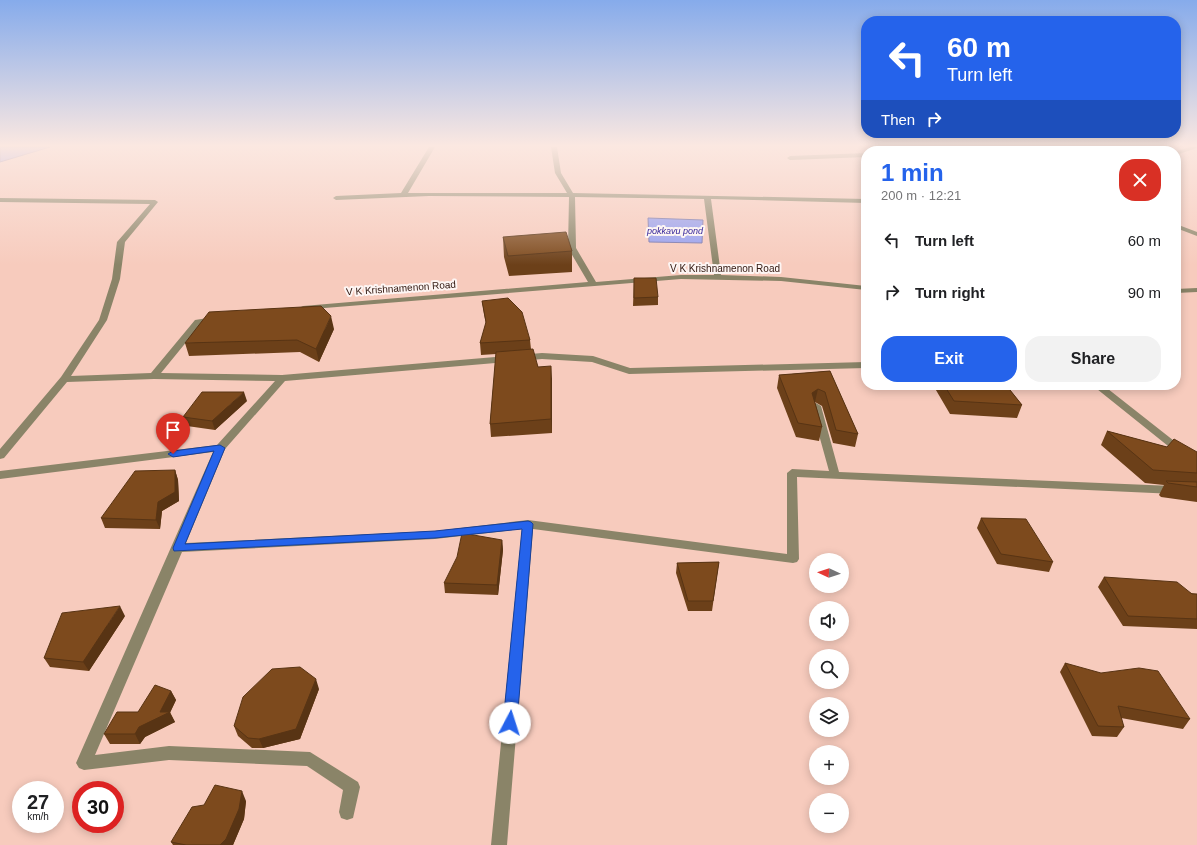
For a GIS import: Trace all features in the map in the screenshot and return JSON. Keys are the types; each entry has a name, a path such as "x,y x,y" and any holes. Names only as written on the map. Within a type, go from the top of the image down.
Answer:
{"street":[{"path":"403,196 409,186"},
{"path":"566,186 572,196 572,248 594,285"},
{"path":"336,198 403,196 572,196 707,197 861,201"},
{"path":"707,197 718,278"},
{"path":"0,200 155,202 121,242 116,279 103,320 64,379 0,456"},
{"path":"1181,228 1197,234"},
{"name":"V K Krishnamenon Road","path":"292,309 324,305 681,277 781,279 861,287"},
{"path":"1181,291 1197,290"},
{"path":"154,376 198,322 221,319"},
{"path":"64,379 154,376 282,378 542,356 593,359 629,371 861,365"},
{"path":"282,378 220,448 84,763 169,754 310,759 352,787 347,812"},
{"path":"1103,390 1197,464"},
{"path":"816,406 835,475"},
{"path":"0,475 220,448"},
{"path":"178,548 435,535 528,524 793,560 792,473 1197,491"},
{"path":"499,845 528,524"}],"water":[{"name":"pokkavu pond","path":"648,218 703,220 702,243 649,242"}],"building":[{"path":"566,232 572,251 508,256 503,237"},
{"path":"634,278 656,278 658,297 634,298"},
{"path":"508,298 522,312 530,340 480,343 486,322 482,301"},
{"path":"321,306 331,316 316,349 297,340 185,343 209,312"},
{"path":"533,349 538,367 551,366 551,419 490,424 496,352"},
{"path":"830,371 858,434 836,430 825,392 818,389 812,393 822,427 798,423 779,375"},
{"path":"947,390 1010,390 1022,405 954,401"},
{"path":"202,392 244,392 212,421 183,417"},
{"path":"1107,431 1167,447 1174,439 1197,452 1197,473 1153,470"},
{"path":"175,470 175,492 158,502 156,520 101,518 135,471"},
{"path":"1166,481 1197,482 1197,487 1168,483"},
{"path":"981,518 1026,519 1053,562 1001,554"},
{"path":"462,533 502,540 497,585 444,583 457,557"},
{"path":"719,562 713,601 688,601 677,563"},
{"path":"1104,577 1177,582 1192,594 1197,594 1197,619 1128,616"},
{"path":"120,606 83,662 44,658 62,613"},
{"path":"1065,663 1101,673 1139,668 1158,671 1190,719 1118,706 1124,727 1098,726"},
{"path":"300,667 316,679 296,729 259,739 248,738 234,726 243,697 272,669"},
{"path":"155,685 171,691 160,712 170,712 139,727 135,734 104,734 117,712 138,712"},
{"path":"215,785 242,791 239,809 226,839 220,845 186,845 171,842 192,807 204,805"}],"route":[{"path":"173,454 220,448 178,548 435,535 528,524 510,723"}]}
